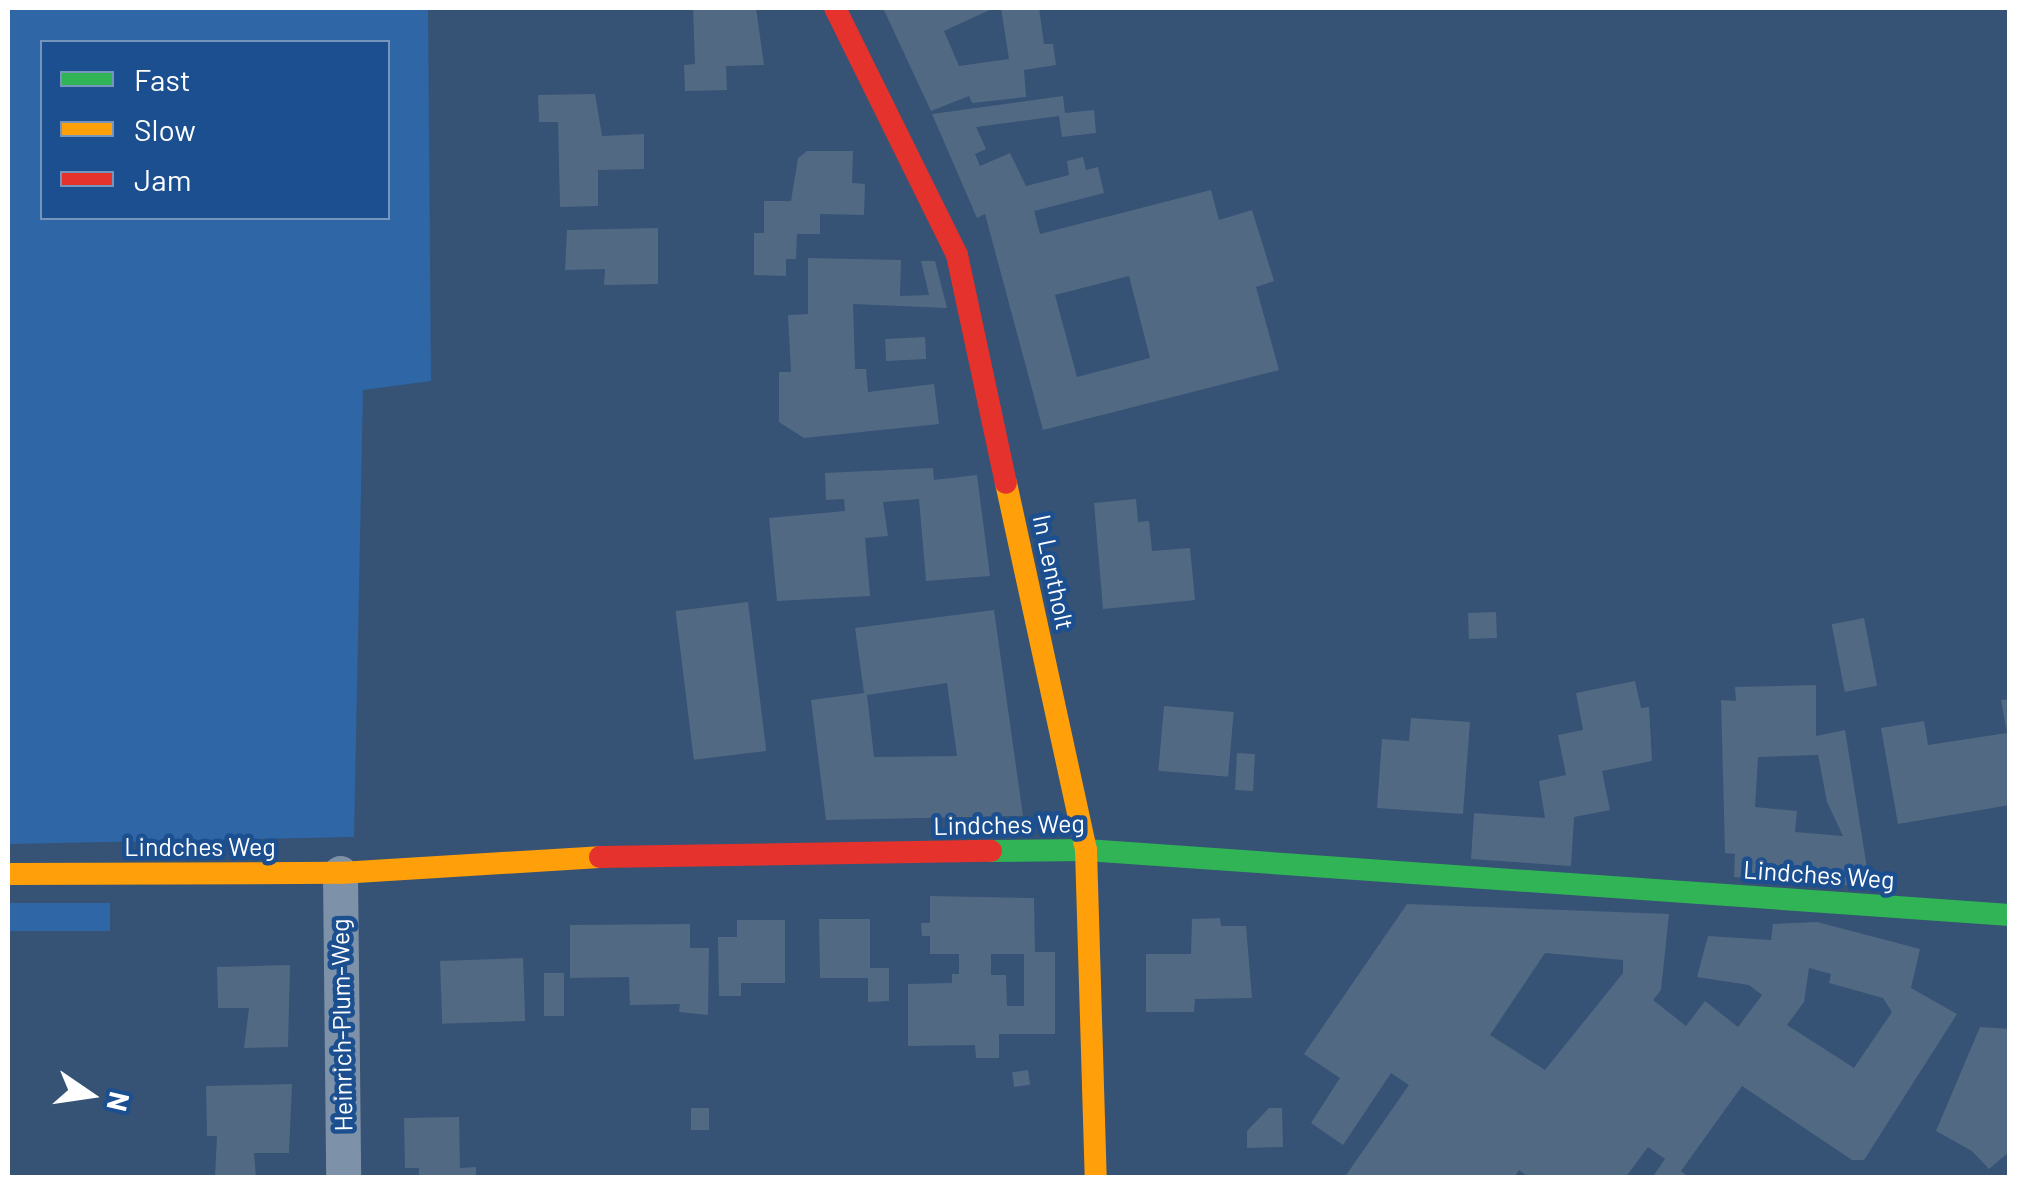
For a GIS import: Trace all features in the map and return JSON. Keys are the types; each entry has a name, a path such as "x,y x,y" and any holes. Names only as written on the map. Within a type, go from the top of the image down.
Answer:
{"street":[{"name":"In Lentholt","path":"835,8 958,255 1086,850 1096,1178"},
{"name":"Lindches Weg","path":"8,874 340,873 557,858 1086,850 2010,914"},
{"name":"Heinrich-Plum-Weg","path":"340,873 343,1178"}],"shaded area":[{"path":"8,8 428,8 431,381 363,390 354,837 8,844"},
{"path":"8,903 110,903 110,931 8,931"}],"building":[{"path":"693,8 756,8 764,65 726,66 727,90 685,91 684,65 695,64"},
{"path":"883,8 994,8 944,31 959,66 1009,59 1001,8 1039,8 1044,44 1053,44 1056,65 1024,70 1026,97 972,103 969,96 931,111"},
{"path":"595,94 602,136 644,134 644,169 598,170 598,206 560,207 558,122 539,122 538,95"},
{"path":"1063,96 1065,113 1094,110 1096,133 1062,137 1059,116 976,127 986,149 975,154 980,166 1010,153 1026,186 1069,175 1067,161 1083,157 1086,170 1098,167 1104,193 1034,211 1040,234 1211,190 1219,220 1252,210 1274,281 1256,287 1279,370 1043,430 985,214 977,218 932,114","holes":["1129,276 1150,358 1077,377 1055,295"]},
{"path":"807,151 853,151 852,183 865,184 864,215 820,214 820,234 797,234 796,259 786,259 786,276 754,275 754,233 764,233 764,201 791,201 798,158"},
{"path":"658,228 658,284 604,285 605,269 565,270 567,230"},
{"path":"808,258 901,260 900,296 929,295 921,261 935,261 947,308 853,304 855,369 866,369 868,392 934,384 939,424 804,438 779,422 779,372 791,372 788,315 808,314"},
{"path":"925,337 926,359 886,361 885,339"},
{"path":"933,468 934,480 977,475 990,576 926,581 919,499 883,502 888,536 865,538 870,596 777,601 769,518 845,511 844,499 826,500 825,473"},
{"path":"1136,499 1138,522 1149,521 1152,551 1190,548 1195,600 1103,609 1094,503"},
{"path":"748,602 766,751 694,760 676,611"},
{"path":"994,610 1023,816 826,820 811,700 864,693 855,628","holes":["947,683 957,756 874,757 867,695"]},
{"path":"1496,612 1497,638 1469,639 1468,613"},
{"path":"1864,618 1877,686 1845,692 1832,624"},
{"path":"1635,681 1641,708 1649,707 1652,761 1602,771 1610,810 1574,817 1571,866 1471,859 1474,813 1545,818 1539,781 1566,775 1558,735 1583,730 1576,693"},
{"path":"1816,685 1816,736 1845,730 1870,887 1734,877 1735,854 1725,853 1721,700 1736,701 1735,687","holes":["1818,755 1827,802 1843,836 1795,832 1797,811 1755,807 1758,757"]},
{"path":"2010,699 2010,805 1898,824 1881,728 1924,721 1928,745 2007,733 2001,700"},
{"path":"1164,706 1234,712 1228,777 1158,771"},
{"path":"1411,718 1470,722 1463,814 1377,808 1382,739 1409,741"},
{"path":"1237,753 1255,754 1253,791 1235,790"},
{"path":"930,896 1034,898 1035,952 1055,952 1055,1034 999,1034 999,1058 976,1058 975,1045 908,1046 908,984 952,983 952,974 959,974 959,954 930,954 930,936 922,936 921,923 930,923","holes":["991,954 1024,954 1024,1006 1007,1006 1006,975 991,975"]},
{"path":"1407,904 1669,914 1661,990 1653,1000 1686,1026 1705,1001 1738,1027 1762,995 1749,985 1697,977 1708,936 1771,940 1773,924 1817,922 1920,949 1911,988 1957,1014 1864,1160 1852,1160 1742,1086 1681,1171 1690,1178 1652,1178 1665,1159 1648,1147 1625,1178 1529,1178 1519,1170 1514,1178 1344,1178 1409,1085 1391,1073 1343,1145 1311,1123 1340,1078 1304,1054","holes":["1545,953 1623,960 1623,973 1545,1070 1490,1035","1809,968 1831,974 1829,983 1883,998 1892,1012 1854,1068 1787,1025 1804,1002"]},
{"path":"1220,918 1221,926 1246,926 1252,998 1195,999 1194,1012 1146,1012 1146,954 1191,954 1192,919"},
{"path":"819,919 870,919 870,968 889,968 889,1001 868,1002 868,978 820,978"},
{"path":"737,920 785,920 785,983 741,983 741,996 719,996 718,937 737,937"},
{"path":"690,924 690,948 709,948 708,1015 679,1012 680,1004 630,1005 629,977 570,978 570,925"},
{"path":"523,958 525,1021 442,1024 440,961"},
{"path":"290,965 288,1047 244,1048 249,1008 218,1008 217,967"},
{"path":"544,973 564,973 564,1016 544,1016"},
{"path":"1980,1027 2010,1029 2010,1151 1989,1169 1972,1151 1936,1131"},
{"path":"1028,1070 1030,1085 1014,1087 1012,1072"},
{"path":"292,1084 289,1153 254,1153 256,1178 215,1178 217,1136 207,1136 206,1086"},
{"path":"691,1108 709,1108 709,1130 691,1130"},
{"path":"1269,1108 1282,1108 1283,1147 1247,1148 1247,1131"},
{"path":"459,1117 460,1168 476,1167 476,1178 419,1178 419,1168 405,1168 404,1118"}],"traffic: fast":[{"path":"991,851 1086,850 2010,915"}],"traffic: slow":[{"path":"1006,483 1086,850 1096,1178"},
{"path":"8,874 340,873 600,857"}],"traffic: jam":[{"path":"835,8 957,255 1006,483"},
{"path":"600,857 991,851"}]}
